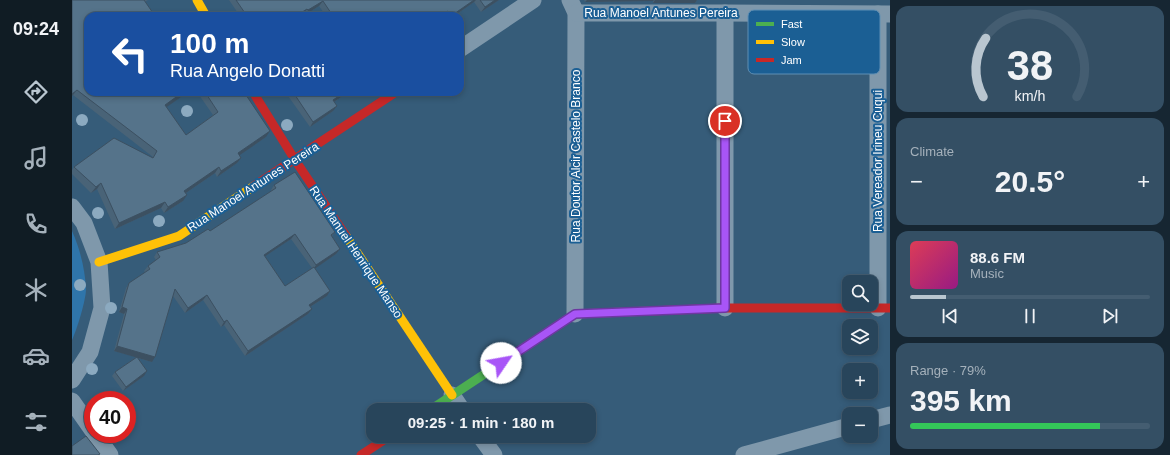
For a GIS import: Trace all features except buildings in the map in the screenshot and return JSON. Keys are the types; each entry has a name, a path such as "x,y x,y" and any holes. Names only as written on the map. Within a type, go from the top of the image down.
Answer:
{"street":[{"path":"197,0 204,12"},
{"path":"464,46 534,0"},
{"name":"Rua Manoel Antunes Pereira","path":"573,7 748,13"},
{"name":"Rua Doutor Alcir Castelo Branco","path":"573,7 575,314"},
{"path":"725,13 725,308"},
{"name":"Rua Vereador Irineu Cuqui","path":"884,14 884,308"},
{"name":"Rua Manuel Henrique Manso","path":"255,96 295,160 457,403"},
{"name":"Rua Manoel Antunes Pereira","path":"99,262 179,236 390,96"},
{"path":"72,207 84,223 99,262 102,308 90,352 72,380"},
{"path":"440,403 575,314 725,308 884,308"},
{"path":"72,401 84,418"},
{"path":"878,418 890,414"},
{"path":"744,455 842,428"},
{"path":"102,443 110,455"},
{"path":"361,455 379,443"},
{"path":"485,443 494,455"}],"shaded area":[{"path":"72,231 82,259 86,289 85,300 72,340"}],"traffic: fast":[{"path":"441,403 575,314 650,311"}],"traffic: slow":[{"path":"197,0 204,12"},
{"path":"99,262 179,236 254,186"},
{"path":"346,236 452,395"}],"traffic: jam":[{"path":"255,96 295,160 346,236"},
{"path":"254,186 390,96"},
{"path":"650,311 725,308 890,308"},
{"path":"361,455 379,443"}],"route":[{"path":"501,363 575,314 725,308 725,121"}]}
